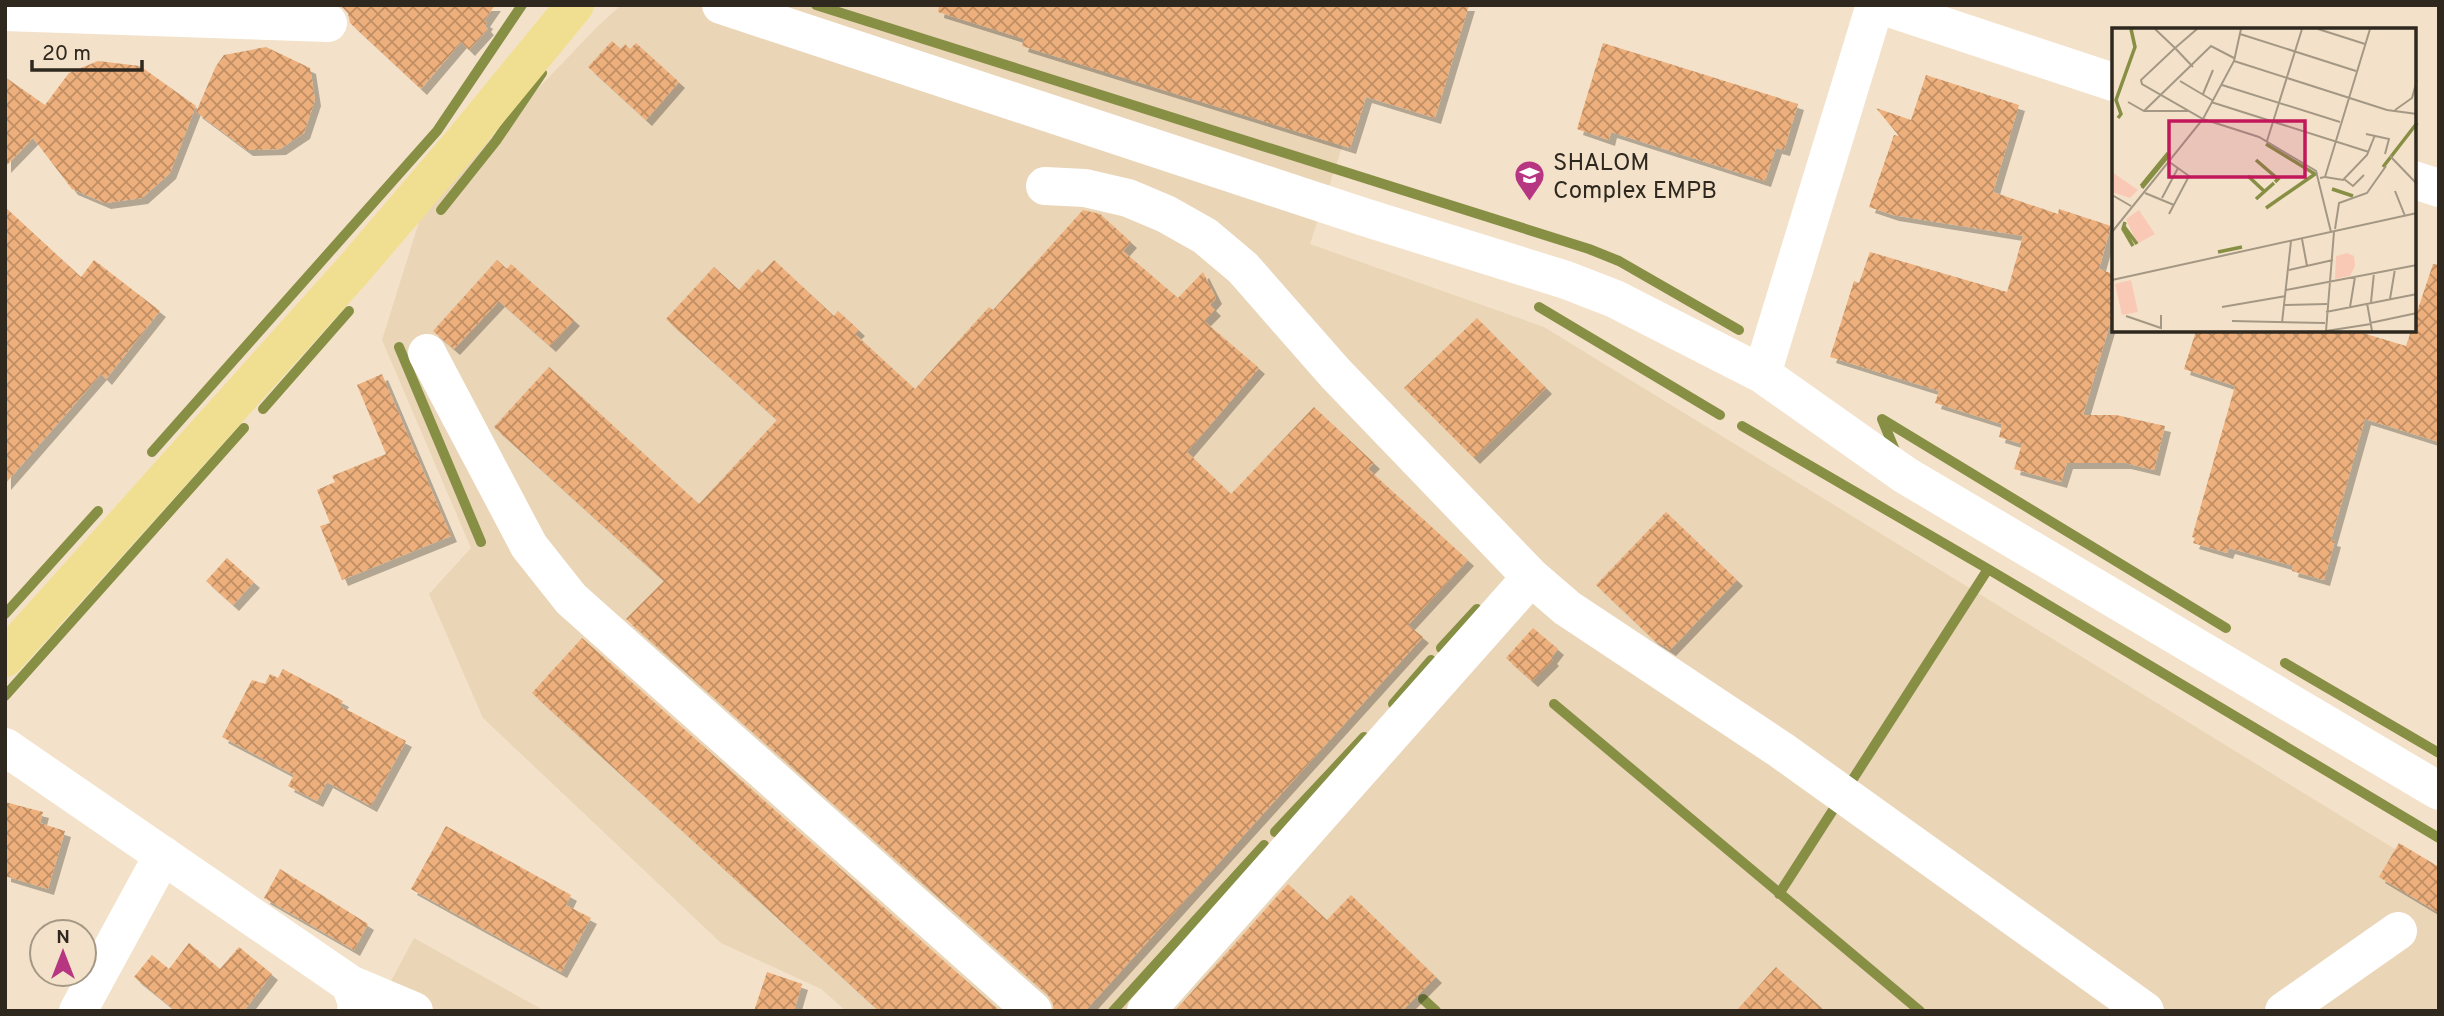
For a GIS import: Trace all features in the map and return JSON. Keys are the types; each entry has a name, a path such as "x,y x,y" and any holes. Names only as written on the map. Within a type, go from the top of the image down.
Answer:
{"main road":[{"path":"5,658 354,269 519,76 575,5"}],"street":[{"path":"721,5 1566,280 1615,299 1762,373 1905,475 2439,791"},
{"path":"1762,373 1878,5 2112,82"},
{"path":"5,12 328,23"},
{"path":"2416,181 2439,188"},
{"path":"1045,186 1085,188 1128,198 1166,214 1205,236 1243,268 1335,373 1531,577 1567,608 1781,750 2145,1011"},
{"path":"428,353 529,546 570,599 1033,1011"},
{"path":"1146,1011 1531,577"},
{"path":"5,747 163,855 353,997 414,1011"},
{"path":"78,1011 163,855"},
{"path":"2284,1011 2398,931"}],"shaded area":[{"path":"621,5 1389,5 1310,244 1544,327 2439,876 2439,1011 846,1011 821,989 721,943 483,718 429,594 471,548 382,340 423,209"},
{"path":"414,938 545,1011 375,1011"}],"building":[{"path":"340,5 495,5 484,21 488,29 469,50 461,42 421,89 350,23 348,13"},
{"path":"939,5 1469,5 1435,118 1366,97 1350,148 1022,46 1024,39 938,12"},
{"path":"612,41 621,49 625,44 630,49 636,43 679,82 646,120 588,67"},
{"path":"1603,43 1798,104 1784,150 1776,148 1765,181 1611,132 1609,140 1577,129"},
{"path":"266,47 310,68 315,100 304,133 280,149 247,150 196,112 216,66 224,55"},
{"path":"98,61 140,66 196,106 170,173 142,198 105,203 72,189 33,138 5,167 5,77 45,105 69,73"},
{"path":"1926,75 2019,105 1993,192 2058,214 2059,209 2111,226 2099,269 2112,274 2112,317 2083,415 2116,415 2165,426 2154,470 2125,463 2067,463 2061,482 2014,469 2022,444 1999,437 2002,424 1935,403 1939,391 1830,357 1854,281 1859,283 1870,252 2007,292 2023,236 1893,215 1869,207 1894,135 1899,136 1876,108 1911,120"},
{"path":"5,207 81,277 94,260 160,311 106,379 101,374 5,484"},
{"path":"1083,210 1100,214 1131,242 1123,251 1178,298 1203,272 1216,298 1210,305 1215,310 1204,321 1259,368 1187,452 1231,494 1314,407 1374,463 1368,469 1468,560 1408,625 1423,637 1085,1011 1054,1011 1048,995 626,619 664,581 494,427 549,367 699,504 777,420 666,319 714,267 739,290 758,269 762,273 774,260 834,316 838,311 859,330 855,334 915,389 989,307 993,310"},
{"path":"497,260 507,269 511,264 574,320 550,346 499,301 454,349 433,331"},
{"path":"2433,264 2439,265 2439,442 2365,419 2331,540 2335,541 2324,580 2292,571 2293,566 2229,548 2227,553 2193,543 2195,538 2192,537 2235,386 2184,369 2196,332 2359,332 2406,346 2411,332 2416,332 2416,315"},
{"path":"1477,318 1546,388 1474,458 1404,388"},
{"path":"382,374 451,536 342,580 320,526 330,523 317,490 335,482 332,476 386,454 357,385"},
{"path":"1666,512 1737,580 1670,650 1653,639 1596,585"},
{"path":"227,558 254,582 233,605 206,581"},
{"path":"1533,628 1558,649 1551,658 1553,660 1532,681 1506,658"},
{"path":"582,638 1000,1011 879,1011 532,693"},
{"path":"283,669 343,701 340,706 406,741 371,806 327,782 317,801 288,786 294,775 222,737 252,680 265,684 270,674 278,678"},
{"path":"5,802 43,812 40,823 65,831 48,889 5,876"},
{"path":"446,826 571,895 566,905 591,918 561,972 411,889"},
{"path":"2399,843 2439,867 2439,913 2379,877"},
{"path":"280,869 368,924 354,950 264,898"},
{"path":"1288,884 1327,920 1351,895 1436,977 1402,1011 1175,1011"},
{"path":"189,943 220,969 239,947 272,974 244,1011 176,1011 134,977 152,955 169,969"},
{"path":"1776,967 1825,1011 1736,1011"},
{"path":"767,972 802,984 794,1011 754,1011"}],"waterway":[{"path":"152,452 437,131 522,5"},
{"path":"816,5 1589,249 1619,261 1739,330"},
{"path":"441,210 496,141 542,73"},
{"path":"1539,307 1720,415"},
{"path":"263,409 349,311"},
{"path":"399,347 481,542"},
{"path":"1896,453 1882,419 2226,628"},
{"path":"1742,426 2439,838"},
{"path":"5,696 244,428"},
{"path":"5,614 98,511"},
{"path":"1779,894 1988,569"},
{"path":"1441,648 1477,609"},
{"path":"1393,704 1431,660"},
{"path":"2285,663 2439,753"},
{"path":"1554,704 1920,1011"},
{"path":"1275,832 1364,737"},
{"path":"1113,1011 1264,845"},
{"path":"1423,999 1436,1011"}],"place":[{"name":"SHALOM Complex EMPB","path":"1530,203"}]}
